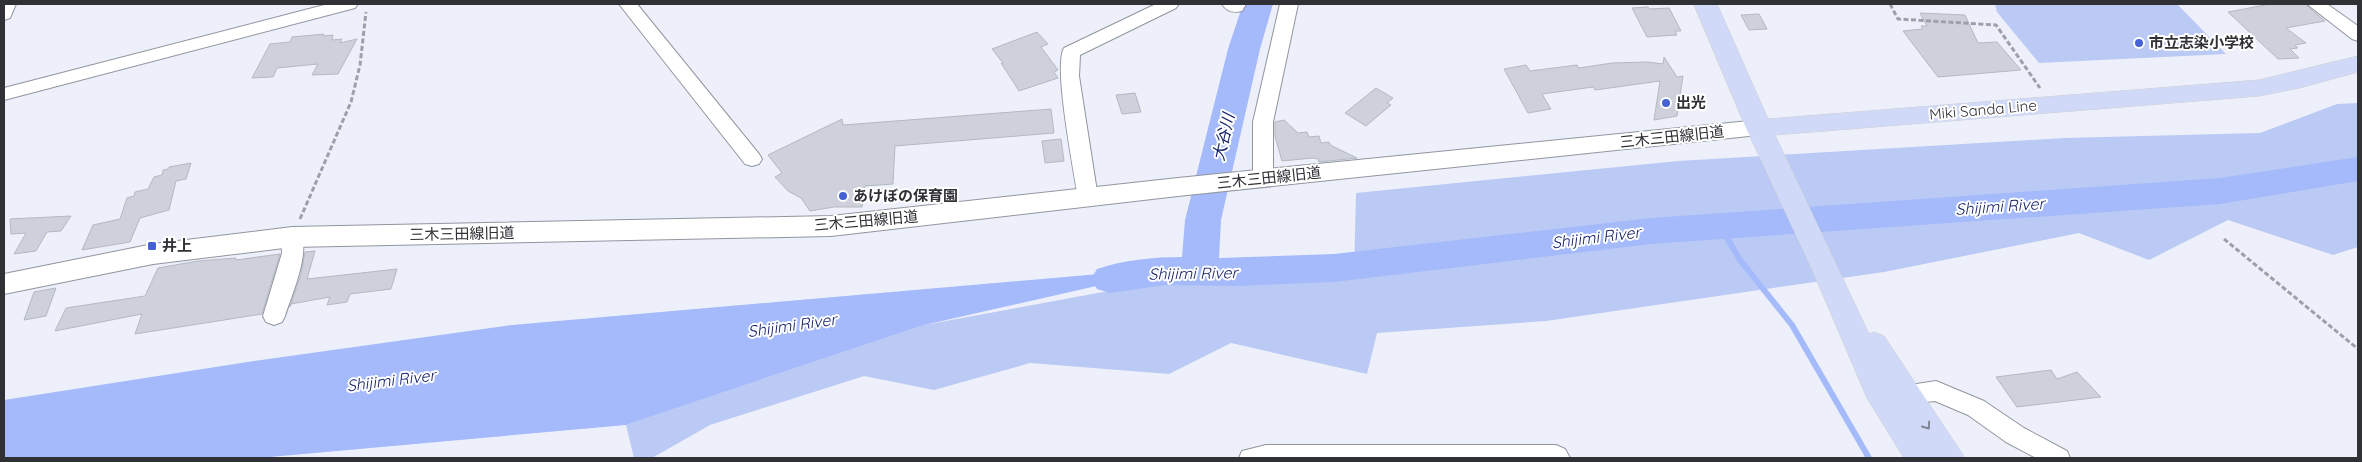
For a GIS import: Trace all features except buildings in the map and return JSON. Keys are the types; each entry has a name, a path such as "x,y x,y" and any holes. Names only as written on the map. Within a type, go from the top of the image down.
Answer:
{"main road":[{"path":"1704,4 1764,140 1825,267 1894,396 1920,458"},
{"name":"Miki Sanda Line","path":"1764,140 2052,105 2259,88 2299,80 2358,64"},
{"path":"1894,396 1950,458"}],"street":[{"path":"4,14 6,4"},
{"path":"4,94 349,4"},
{"path":"628,4 752,159"},
{"path":"1088,198 1070,76 1071,52 1170,4"},
{"path":"1231,4 1236,7 1237,4"},
{"path":"1263,179 1263,122 1289,4"},
{"path":"2316,4 2358,35"},
{"name":"三木三田線旧道","path":"4,284 153,254 292,237 831,226 1263,179 1764,140"},
{"path":"274,316 293,252 292,237"},
{"path":"1894,396 1936,391 1976,408 2015,435 2058,458"},
{"path":"1262,458 1556,456 1558,458"}],"path":[{"path":"292,237 351,102 360,64 366,4"},
{"path":"1890,4 1898,19 1996,25 2052,105"},
{"path":"2224,239 2358,349"}],"shaded area":[{"path":"1995,4 2177,4 2226,54 2039,63 1997,12"},
{"path":"2358,103 2358,247 2333,255 2228,220 2149,260 2079,233 1884,272 1546,321 1377,333 1367,374 1231,343 1169,374 1030,363 934,390 864,376 710,425 652,458 634,458 626,425 924,325 1136,286 1354,272 1356,193 1678,161 2065,138 2260,133 2337,104"}],"water":[{"path":"1180,267 924,325 626,425 259,458 4,458 4,400 254,361 512,325"}],"waterway":[{"name":"大谷川","path":"1199,271 1203,220 1244,49 1258,4"},
{"name":"Shijimi River","path":"1110,279 1166,271 1236,272 1334,268 1651,231 2220,191 2358,169"},
{"path":"1720,226 1740,260 1792,325 1869,458"}],"place":[{"name":"市立志染小学校","path":"2139,43"},
{"name":"出光","path":"1666,103"},
{"name":"あけぼの保育園","path":"843,196"},
{"name":"井上","path":"152,246"}]}
